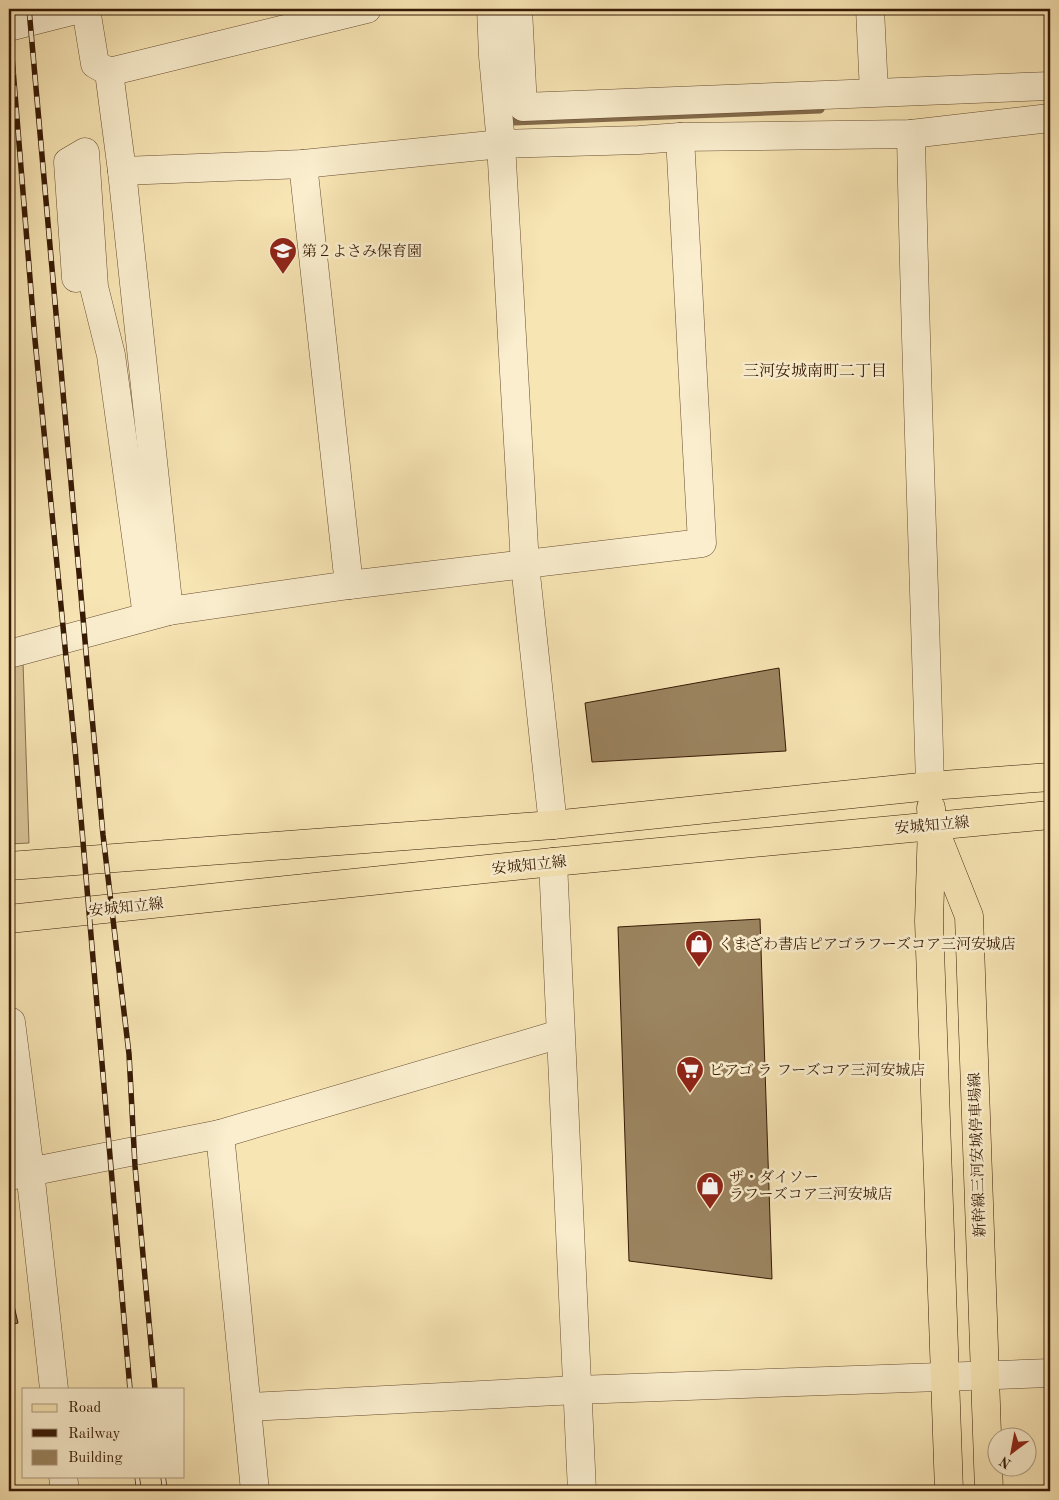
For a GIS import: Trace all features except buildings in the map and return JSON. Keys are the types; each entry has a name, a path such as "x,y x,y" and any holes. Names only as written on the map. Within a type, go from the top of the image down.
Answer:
{"main road":[{"path":"9,866 553,825 930,786 1050,776"},
{"name":"新幹線三河安城停車場線","path":"930,786 932,825 929,921 949,1491"},
{"name":"安城知立線","path":"9,919 553,862 1050,814"},
{"name":"新幹線三河安城停車場線","path":"932,825 969,916 989,1491"}],"street":[{"path":"9,27 80,9"},
{"path":"86,9 94,64 109,72 366,9"},
{"path":"491,9 501,144 525,565 553,825"},
{"path":"518,9 523,107 1050,86"},
{"path":"870,9 874,92"},
{"path":"109,72 122,172 158,613"},
{"path":"122,172 303,164 501,144 680,137 911,134 1050,118"},
{"path":"911,134 930,786"},
{"path":"9,654 158,613 349,585 702,543 680,137"},
{"path":"76,278 68,162 85,152 94,287 110,355 158,613"},
{"path":"303,164 349,585"},
{"path":"553,862 582,1491"},
{"path":"9,1020 11,1022 19,1174 54,1388"},
{"path":"19,1174 220,1134 560,1034"},
{"path":"220,1134 255,1491"},
{"path":"248,1407 577,1390 1050,1373"},
{"path":"63,1478 65,1491"}],"shaded area":[{"path":"23,662 29,843 9,844 9,665"}],"waterway":[{"path":"513,105 514,121 820,109"}],"railway":[{"path":"29,9 103,835 129,1054 135,1166 155,1388"},
{"path":"9,20 35,340 75,749 130,1388"},
{"path":"137,1478 139,1491"},
{"path":"163,1478 165,1491"}],"place":[{"name":"第２よさみ保育園","path":"283,275"},
{"name":"くまざわ書店ピアゴラフーズコア三河安城店","path":"699,968"},
{"name":"ピアゴ ラ フーズコア三河安城店","path":"690,1094"},
{"name":"ザ・ダイソー ラフーズコア三河安城店","path":"710,1210"}],"district":[{"name":"三河安城南町二丁目","path":"815,370"}]}
